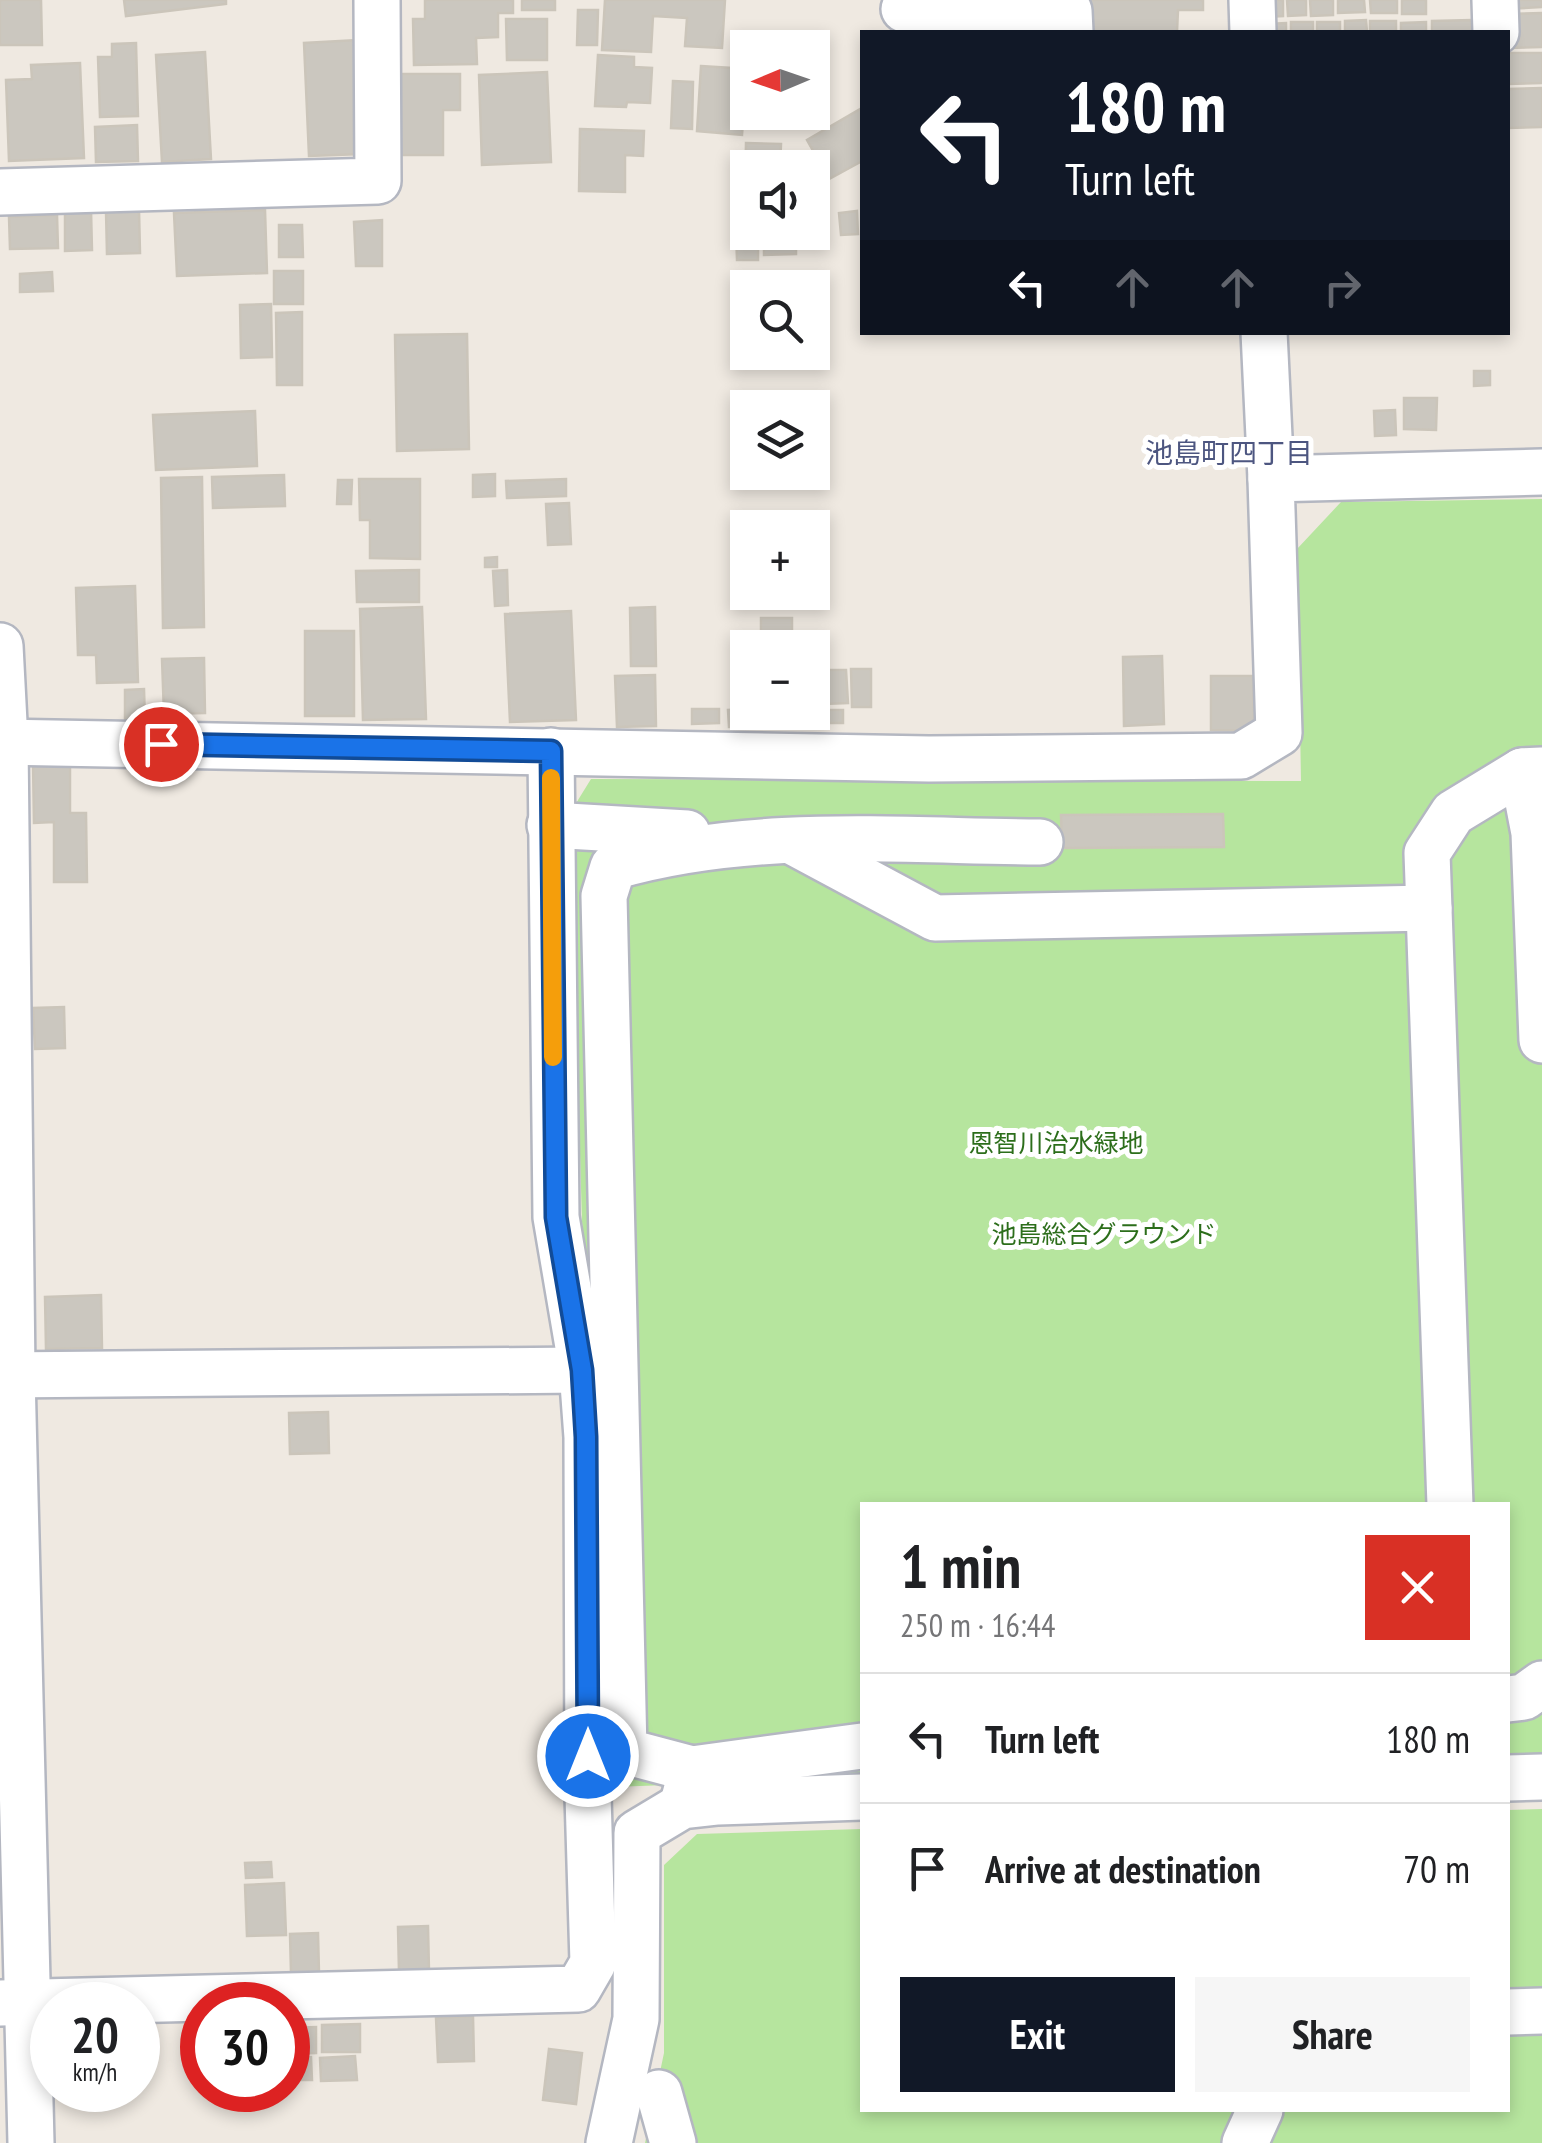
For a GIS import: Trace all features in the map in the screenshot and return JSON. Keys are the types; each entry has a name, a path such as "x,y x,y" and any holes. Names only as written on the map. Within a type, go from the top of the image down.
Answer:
{"street":[{"path":"0,192 378,181 377,0"},
{"path":"1252,0 1253,30"},
{"path":"1496,0 1496,30"},
{"path":"904,14 1069,12 1070,30"},
{"path":"3,742 929,759 1241,756 1278,733 1264,335"},
{"path":"1271,478 1542,472"},
{"path":"0,646 13,2002 31,2143"},
{"path":"13,2002 578,1989 593,1963 586,1437 582,1370 556,1217 551,751"},
{"path":"1450,1502 1427,853 1453,812 1532,770 1542,1040"},
{"path":"550,825 788,839 1040,842"},
{"path":"860,1797 718,1802 624,1752 604,896 613,867 648,857 788,839 935,918 1428,908"},
{"path":"6,1375 582,1370"},
{"path":"1510,1699 1524,1697 1542,1684"},
{"path":"609,2143 636,2019 637,1833 687,1787 860,1746"},
{"path":"1510,1778 1542,1776"},
{"path":"588,1796 637,1833"},
{"path":"1510,2012 1542,2011"},
{"path":"659,2093 674,2143"},
{"path":"1245,2143 1259,2112"}],"green space":[{"name":"恩智川治水緑地","path":"1542,499 1542,1754 1510,1755 1510,1502 860,1502 860,1778 612,1787 602,1391 582,1222 570,813 591,779 1301,781 1297,549 1341,502"},
{"path":"1542,1809 1542,2143 645,2143 664,2053 664,1865 697,1834 860,1829 860,2112 1510,2112 1510,1810"}],"building":[{"path":"0,0 41,0 42,45 0,45"},
{"path":"124,0 226,0 226,4 126,16"},
{"path":"425,0 513,0 513,13 498,13 498,37 476,38 477,64 414,65 413,19 425,19"},
{"path":"522,0 555,0 555,10 522,10"},
{"path":"605,0 725,0 722,48 685,46 687,18 653,16 651,52 602,50"},
{"path":"1089,0 1203,0 1203,10 1178,10 1177,30 1089,30"},
{"path":"1263,0 1283,0 1283,16 1264,17"},
{"path":"1287,0 1306,0 1306,15 1288,16"},
{"path":"1310,0 1333,0 1333,15 1311,16"},
{"path":"1338,0 1364,0 1365,12 1338,13"},
{"path":"1370,0 1397,0 1397,13 1371,13"},
{"path":"1402,0 1426,0 1426,14 1402,14"},
{"path":"1506,0 1542,0 1542,7 1506,9"},
{"path":"578,10 598,10 597,45 577,45"},
{"path":"1542,13 1542,47 1510,48 1510,30 1506,30 1504,14"},
{"path":"506,19 547,19 547,60 507,60"},
{"path":"1366,20 1367,30 1345,30 1345,21"},
{"path":"1471,20 1472,30 1432,30 1432,21"},
{"path":"1370,21 1396,21 1396,30 1370,30"},
{"path":"1291,22 1313,22 1313,30 1291,30"},
{"path":"1317,22 1340,22 1340,30 1317,30"},
{"path":"1426,22 1426,30 1401,30 1401,23"},
{"path":"1286,23 1286,30 1264,30 1264,24"},
{"path":"357,40 362,154 309,156 304,43"},
{"path":"136,43 138,116 100,117 98,57 112,57 112,44"},
{"path":"205,52 211,159 162,162 156,55"},
{"path":"1510,53 1542,53 1542,83 1510,84"},
{"path":"598,55 634,57 634,67 652,68 650,103 595,106"},
{"path":"80,63 84,158 9,161 6,80 32,79 31,65"},
{"path":"701,66 730,68 730,130 742,130 742,135 697,131"},
{"path":"547,72 551,162 482,165 479,75"},
{"path":"396,74 460,74 460,110 443,110 443,155 395,155"},
{"path":"673,81 693,82 692,129 671,128"},
{"path":"1542,88 1542,127 1510,128 1510,89"},
{"path":"860,109 860,162 830,178 830,150 813,150 807,140"},
{"path":"137,125 138,161 96,162 95,127"},
{"path":"580,129 644,131 643,156 625,155 625,192 579,191"},
{"path":"746,143 781,144 781,150 746,150"},
{"path":"65,210 91,210 92,250 65,251"},
{"path":"139,210 140,253 107,254 106,211"},
{"path":"265,210 267,273 177,276 174,213"},
{"path":"857,211 858,234 841,235 839,213"},
{"path":"57,215 58,248 10,249 9,217"},
{"path":"382,220 382,266 356,266 354,222"},
{"path":"279,225 302,225 303,257 279,257"},
{"path":"737,250 758,250 758,260 737,260"},
{"path":"764,250 796,250 796,254 764,255"},
{"path":"274,271 303,271 303,304 274,304"},
{"path":"52,272 53,291 20,292 20,274"},
{"path":"271,304 272,357 241,358 240,305"},
{"path":"302,312 302,385 277,385 276,313"},
{"path":"467,334 469,449 397,451 395,335"},
{"path":"1474,371 1490,371 1490,385 1474,386"},
{"path":"1404,398 1437,398 1436,430 1404,429"},
{"path":"1395,410 1396,435 1375,436 1374,411"},
{"path":"255,411 257,466 156,470 153,415"},
{"path":"495,474 495,496 473,497 473,475"},
{"path":"284,475 285,506 213,508 212,477"},
{"path":"202,477 204,627 163,628 161,478"},
{"path":"359,479 420,479 420,559 370,558 370,520 360,520"},
{"path":"566,479 566,496 507,498 506,481"},
{"path":"338,480 352,480 351,504 337,504"},
{"path":"569,503 571,544 548,545 546,504"},
{"path":"497,557 497,567 485,567 485,558"},
{"path":"419,570 419,602 357,602 356,571"},
{"path":"507,570 508,605 495,606 493,571"},
{"path":"135,586 138,682 97,683 96,655 78,655 76,588"},
{"path":"422,607 426,719 363,720 360,609"},
{"path":"655,607 656,666 631,666 630,608"},
{"path":"571,611 576,720 510,722 505,614"},
{"path":"761,618 792,618 792,630 761,630"},
{"path":"305,631 354,631 354,716 305,716"},
{"path":"1162,656 1164,724 1124,726 1123,657"},
{"path":"204,658 205,713 164,714 162,659"},
{"path":"851,669 871,669 871,707 852,707"},
{"path":"830,670 846,670 848,703 830,704"},
{"path":"655,675 656,726 617,727 615,676"},
{"path":"1211,676 1253,676 1254,731 1211,730"},
{"path":"144,689 145,722 125,722 125,690"},
{"path":"692,709 719,709 719,723 692,724"},
{"path":"830,710 843,710 843,723 830,723"},
{"path":"33,763 70,763 70,813 86,813 87,882 54,882 54,822 34,823"},
{"path":"1223,814 1224,847 1062,848 1061,815"},
{"path":"64,1007 65,1048 35,1049 33,1008"},
{"path":"101,1295 102,1348 46,1349 45,1297"},
{"path":"328,1412 329,1453 290,1454 289,1413"},
{"path":"271,1862 272,1877 246,1878 245,1863"},
{"path":"284,1883 286,1935 247,1936 245,1885"},
{"path":"428,1926 429,1972 399,1972 398,1927"},
{"path":"318,1933 319,1973 291,1973 290,1934"},
{"path":"473,2016 474,2061 438,2062 436,2018"},
{"path":"360,2024 360,2052 322,2052 322,2025"},
{"path":"310,2027 316,2027 316,2053 310,2053"},
{"path":"549,2049 582,2053 576,2104 543,2100"},
{"path":"355,2056 357,2080 321,2081 320,2058"}],"slow traffic":[{"path":"551,778 553,1057"}],"district":[{"name":"池島町四丁目","path":"1229,452"}],"route":[{"path":"161,744 551,751 556,1217 582,1370 586,1437 588,1756"}],"park label":[{"name":"池島総合グラウンド","path":"1104,1234"}]}
